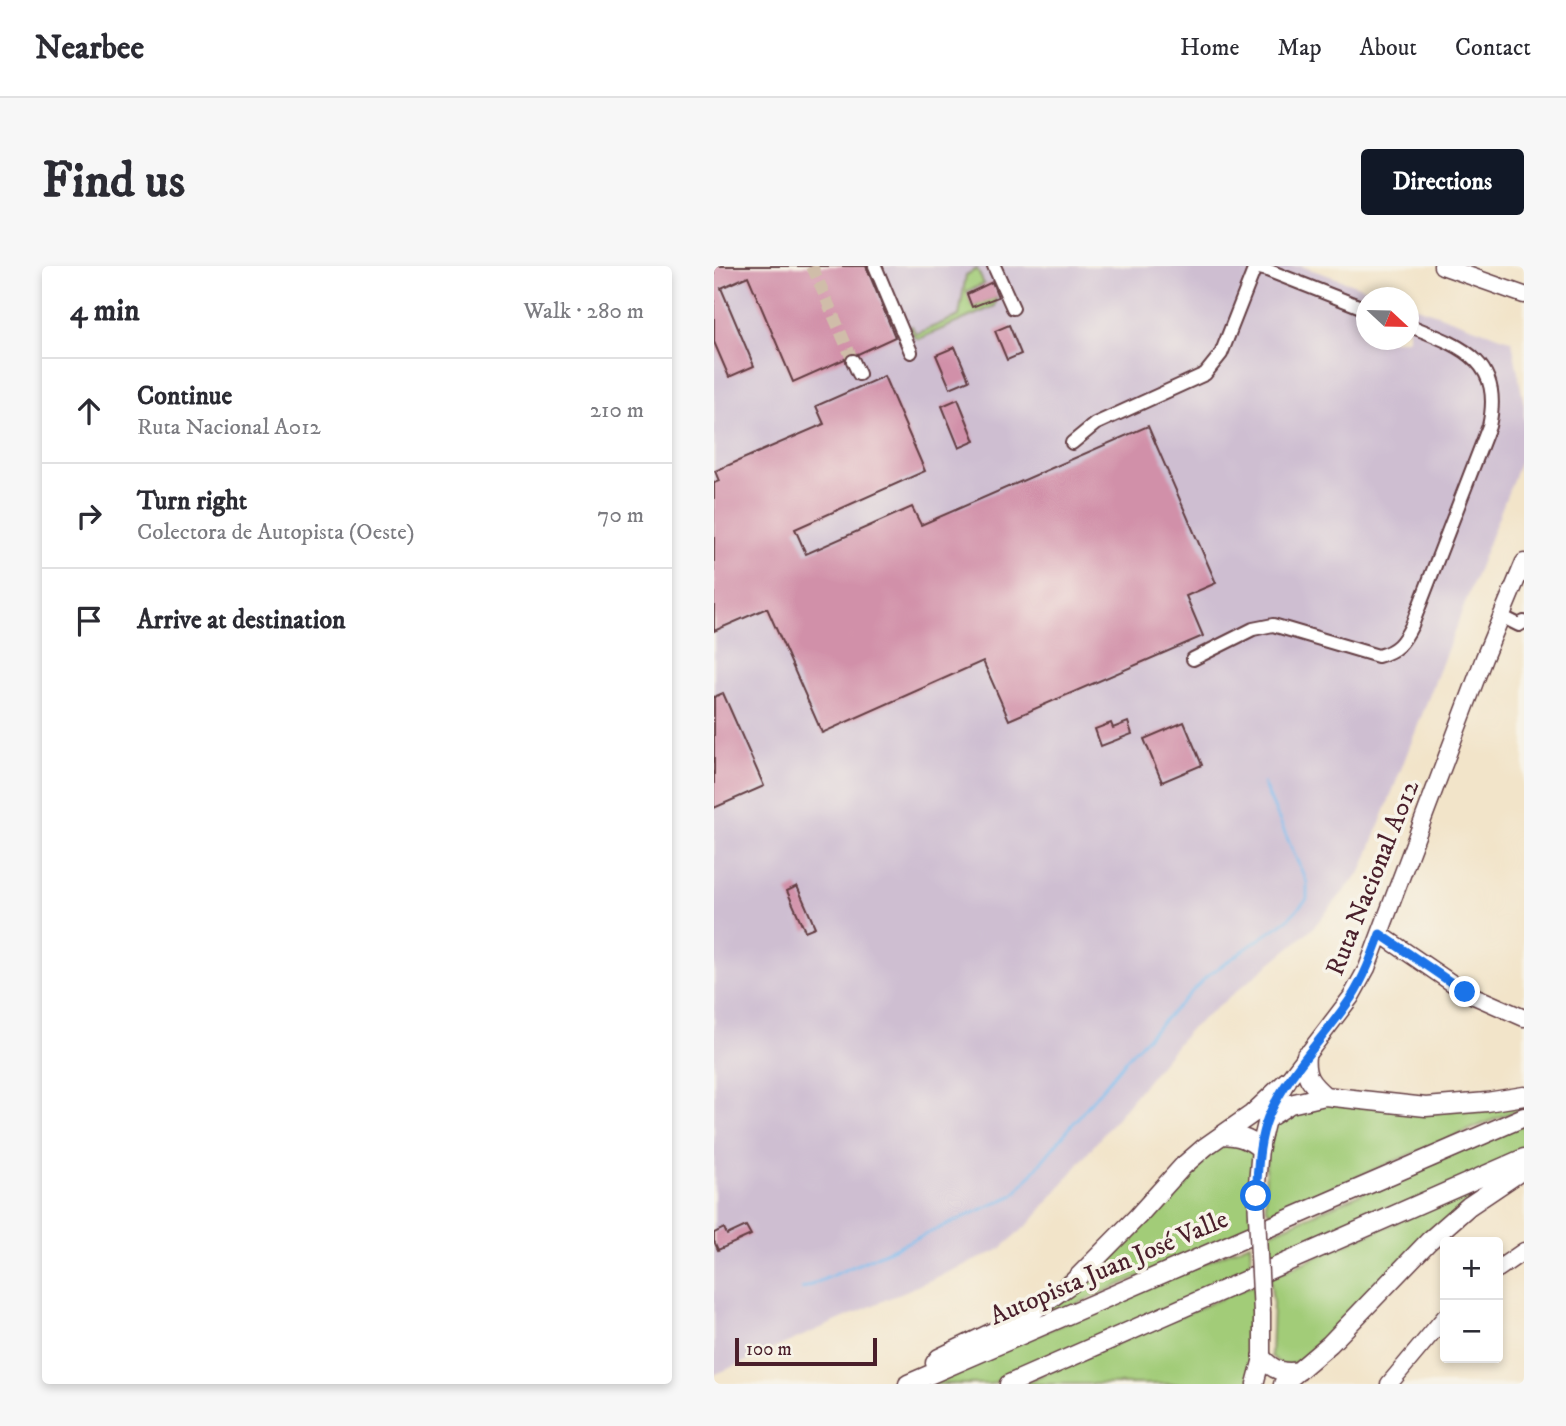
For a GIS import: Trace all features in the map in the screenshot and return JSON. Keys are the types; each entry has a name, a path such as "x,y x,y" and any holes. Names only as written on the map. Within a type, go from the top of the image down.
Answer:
{"highway":[{"path":"1306,1055 1305,1068 1309,1083 1325,1096"},
{"path":"917,1380 939,1358 1026,1316 1072,1283 1184,1166 1205,1147 1252,1114 1287,1081"},
{"path":"1268,1119 1290,1104 1325,1096 1426,1107 1524,1096"},
{"name":"Autopista Juan José Valle","path":"917,1380 1524,1117"},
{"path":"1223,1135 1238,1136 1260,1148"},
{"path":"1009,1384 1524,1158"},
{"path":"1283,1384 1347,1327 1429,1241 1469,1206 1524,1169"},
{"path":"1262,1358 1278,1370 1287,1373 1299,1371"}],"main road":[{"path":"1442,266 1524,295"},
{"name":"Ruta Nacional A012","path":"1514,584 1524,554"},
{"name":"Ruta Nacional A012","path":"1255,1384 1262,1358 1256,1196 1260,1148 1268,1119 1287,1081 1351,997 1367,968 1524,562"},
{"path":"1380,934 1465,992 1524,1018"},
{"path":"1503,1266 1524,1251"},
{"path":"1389,1384 1440,1323"}],"street":[{"path":"875,266 911,352"},
{"path":"994,266 1013,308"},
{"path":"1072,443 1095,425 1205,374 1221,354 1254,270 1267,270 1356,305"},
{"path":"1193,659 1253,629 1273,625 1378,656 1392,652 1403,643 1489,426 1492,412 1488,378 1480,364 1469,353 1449,341 1419,329"},
{"path":"853,361 859,374"},
{"path":"1501,616 1519,625 1524,622"}],"shaded area":[{"path":"714,266 1301,266 1361,287 1356,287 1356,350 1419,350 1419,308 1512,341 1524,405 1524,451 1362,870 1312,929 1187,1032 1031,1222 999,1250 714,1375"}],"green space":[{"path":"977,269 984,284 967,291 972,307 997,297 995,306 919,339 914,337 909,327 912,326 916,334 959,316 966,275"},
{"path":"1524,1102 1524,1107 1271,1213 1266,1207 1266,1156 1269,1143 1279,1121 1296,1109 1321,1103"},
{"path":"1524,1122 1524,1152 1271,1264 1268,1234"},
{"path":"1228,1142 1253,1151 1254,1226 1013,1332 1212,1147"},
{"path":"1510,1173 1300,1363 1281,1365 1271,1356 1273,1303 1270,1277"},
{"path":"1250,1243 1252,1270 991,1384 925,1384"},
{"path":"1255,1284 1255,1362 1249,1384 1021,1384"}],"building":[{"path":"714,266 866,266 895,337 858,354 850,353 845,359 793,382 748,276 721,288 754,366 729,377 714,342"},
{"path":"992,282 998,297 972,307 967,294"},
{"path":"1009,325 1021,354 1007,360 995,331"},
{"path":"955,347 969,380 950,388 936,355"},
{"path":"884,376 925,471 795,529 806,554 912,507 921,525 1148,426 1216,583 1186,596 1203,636 1009,720 983,661 822,733 767,608 714,631 714,483 719,481 715,471 824,424 816,406"},
{"path":"958,399 975,441 959,448 942,406"},
{"path":"723,693 764,786 714,808 714,697"},
{"path":"1128,722 1132,734 1101,746 1095,729 1111,723 1113,728"},
{"path":"1184,722 1202,765 1162,782 1144,739"},
{"path":"797,886 815,927 805,931 787,891"},
{"path":"746,1226 751,1235 718,1250 714,1233 724,1228 727,1235"}],"waterway":[{"path":"802,1289 1014,1195 1129,1056 1207,976 1287,920 1307,899 1307,883 1263,783"}],"tunnel":[{"path":"812,266 853,361"}],"route":[{"path":"1256,1196 1260,1148 1268,1119 1287,1081 1351,997 1367,968 1380,934 1465,992"}]}
